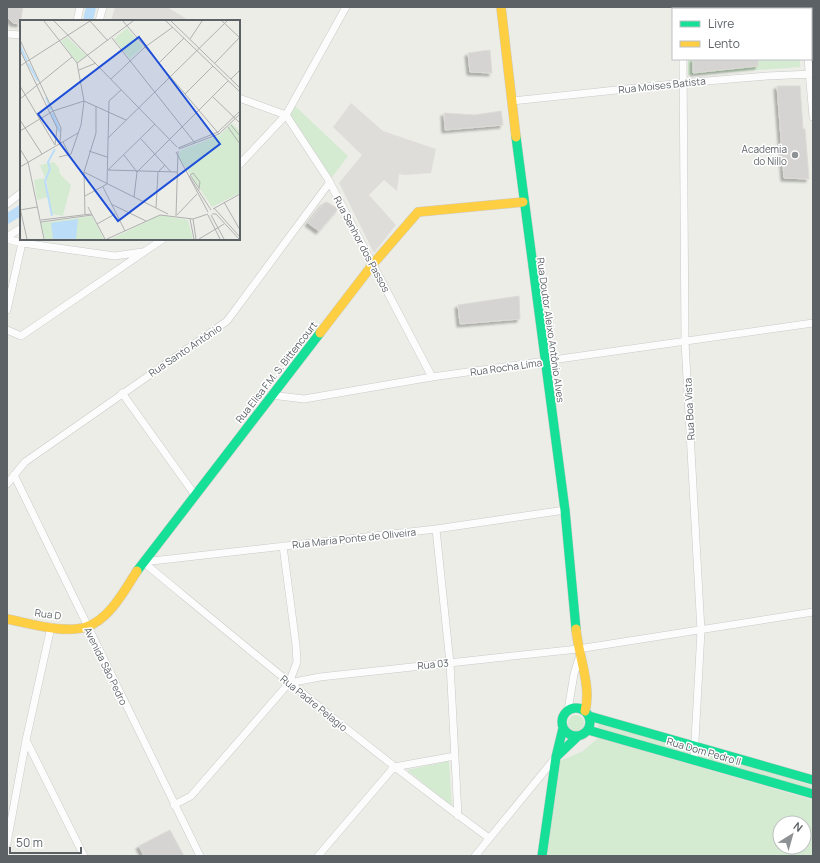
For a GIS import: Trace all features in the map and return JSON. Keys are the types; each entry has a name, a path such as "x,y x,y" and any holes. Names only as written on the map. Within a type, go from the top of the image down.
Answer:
{"street":[{"path":"77,20 80,7"},
{"path":"99,20 102,7"},
{"path":"240,164 286,115 346,7"},
{"name":"Rua Doutor Aleixo Antônio Alves","path":"501,7 523,202 565,510 579,652 588,701 587,714"},
{"path":"7,34 20,35"},
{"name":"Rua Boa Vista","path":"683,60 685,342 701,631 696,745 694,759"},
{"path":"808,60 811,74 813,117"},
{"name":"Rua Moises Batista","path":"512,101 683,83 811,74"},
{"path":"240,98 286,115"},
{"name":"Rua Senhor dos Passos","path":"286,115 330,182 432,377"},
{"name":"Rua Santo Antônio","path":"7,484 25,462 122,393 227,322 330,182"},
{"path":"7,204 20,194"},
{"name":"Rua Elisa F.M. S. Bittencourt","path":"87,627 98,620 112,606 143,562 271,395 373,264 418,212 523,202"},
{"path":"7,238 20,229"},
{"path":"7,238 22,243 115,256 144,252"},
{"path":"7,330 21,336 162,240"},
{"path":"7,310 22,243"},
{"name":"Rua Rocha Lima","path":"271,395 304,399 432,377 813,323"},
{"path":"122,393 195,494"},
{"name":"Avenida São Pedro","path":"14,475 200,856"},
{"name":"Rua Maria Ponte de Oliveira","path":"143,562 436,529 565,510"},
{"path":"436,529 450,662 458,816"},
{"path":"174,805 191,796 289,683 297,662 283,546"},
{"name":"Rua Padre Pelagio","path":"143,562 289,683 394,767 489,838"},
{"name":"Rua 03","path":"289,683 320,677 450,662 579,652 813,612"},
{"name":"Rua D","path":"7,619 51,627 87,627"},
{"path":"7,843 9,817 51,627"},
{"name":"Rua Doutor Aleixo Antônio Alves","path":"568,710 579,652"},
{"path":"475,856 556,757 576,737 582,735 588,730 590,721 587,714 578,708 568,710 563,716 563,728 556,757 542,856"},
{"name":"Rua Dom Pedro II","path":"587,714 813,780"},
{"path":"563,728 568,734 576,737"},
{"name":"Rua Dom Pedro II","path":"588,730 813,794"},
{"path":"26,740 84,856"},
{"path":"318,856 394,767 455,756"}],"shaded area":[{"path":"115,7 167,7 188,20 111,20"},
{"path":"351,103 383,131 436,149 431,173 399,174 397,191 384,180 369,195 396,225 374,253 339,183 362,155 333,127"}],"green space":[{"path":"686,7 795,7 795,8"},
{"path":"688,60 800,60 800,67 688,75"},
{"path":"293,104 348,156 330,180 288,115"},
{"path":"576,715 582,717 584,723 582,729 576,731 570,729 568,723 570,717"},
{"path":"600,723 689,750 690,752 689,754 599,728 597,726"},
{"path":"598,738 813,800 813,856 547,856 560,761 583,751"},
{"path":"701,752 813,786 813,791 698,759"},
{"path":"449,761 452,807 407,770"}],"building":[{"path":"8,7 23,7 20,24 13,23 7,17"},
{"path":"490,50 492,73 470,72 468,53"},
{"path":"693,60 758,60 758,66 693,73"},
{"path":"777,86 800,86 809,179 784,178"},
{"path":"501,111 503,125 445,130 444,113 475,115"},
{"path":"327,202 338,209 319,231 308,223 324,203"},
{"path":"519,296 520,319 460,324 458,305"},
{"path":"170,830 184,856 144,856 139,846"}],"waterway":[{"path":"88,20 91,7"},
{"path":"7,219 20,211"}],"traffic: fast":[{"path":"516,137 565,510 576,629"},
{"path":"137,571 320,333"},
{"path":"576,708 586,712 590,722 586,732 576,736 566,732 562,722 566,712 576,708"},
{"path":"589,716 813,780"},
{"path":"542,856 556,757 563,728"},
{"path":"588,730 813,794"},
{"path":"556,757 577,737"}],"traffic: slow":[{"path":"501,7 516,137"},
{"path":"320,333 373,264 418,212 523,202"},
{"path":"7,619 57,629 77,629 86,627 102,618 116,604 137,571"},
{"path":"576,629 586,681 587,702 585,711"}],"place":[{"name":"Academia do Nillo","path":"795,155"}]}
